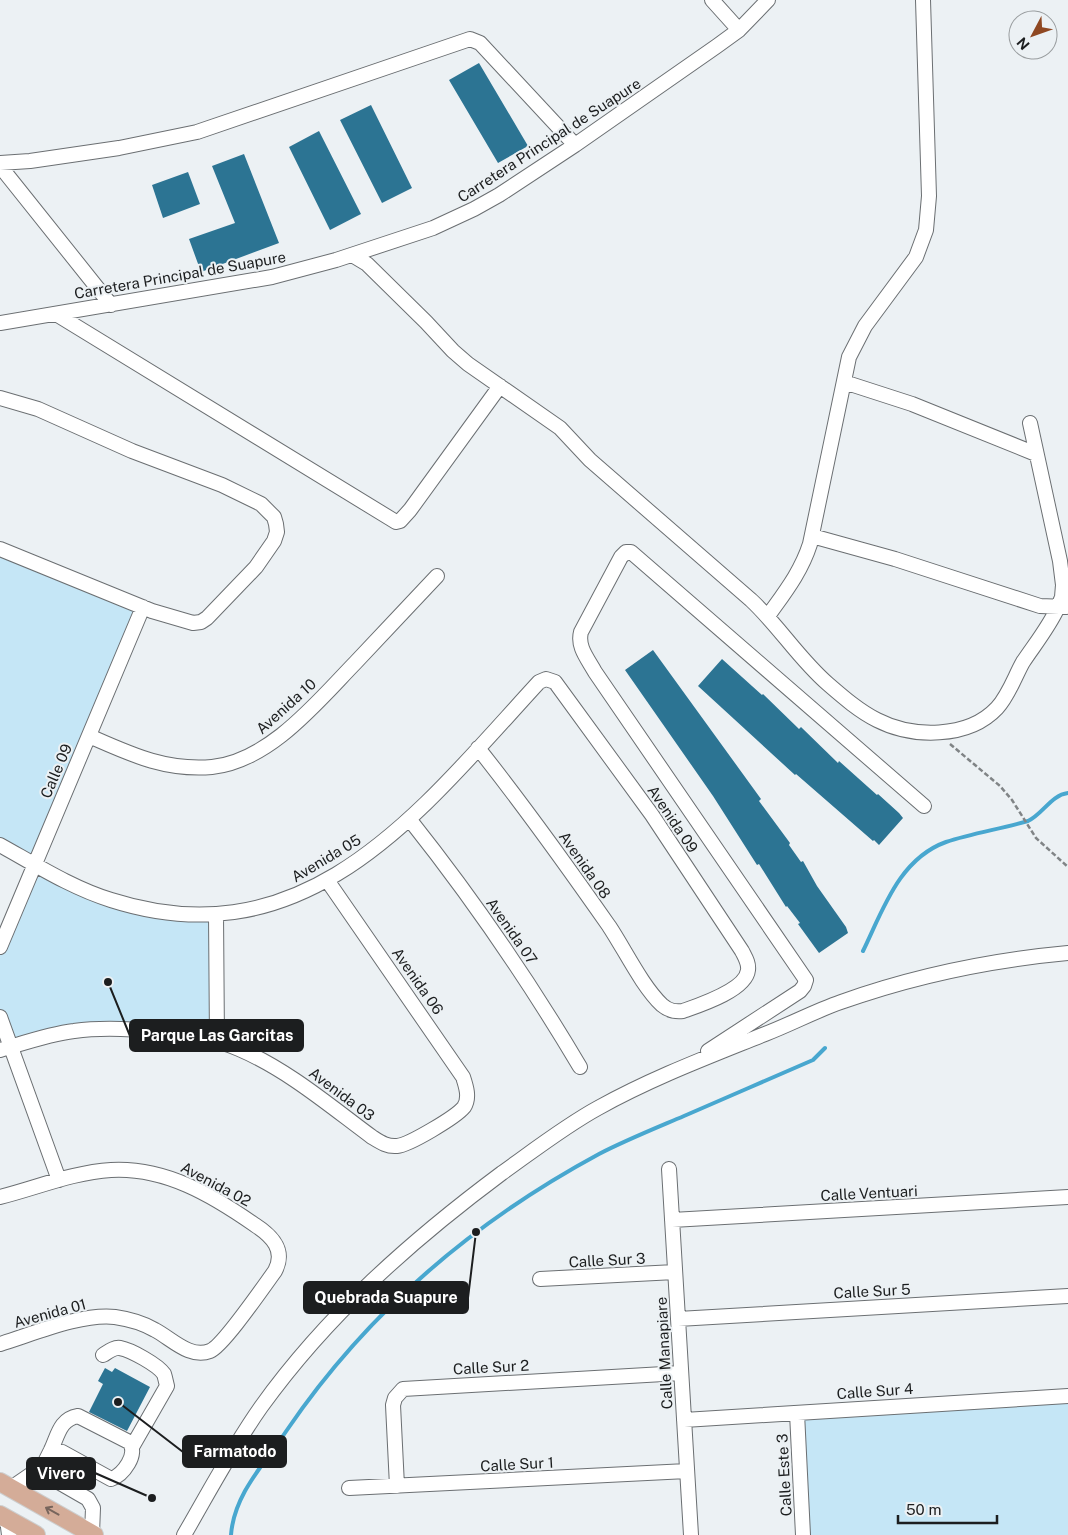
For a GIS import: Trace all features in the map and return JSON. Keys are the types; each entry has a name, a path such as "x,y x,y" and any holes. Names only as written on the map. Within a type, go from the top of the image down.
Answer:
{"main road":[{"path":"5,1485 93,1534"},
{"path":"5,1523 36,1535"}],"street":[{"path":"712,0 739,30"},
{"name":"Carretera Principal de Suapure","path":"0,323 272,277 352,255 454,220 498,195 575,145 718,46 739,30 768,0"},
{"path":"768,616 804,563 812,536 849,357 856,340 876,309 916,257 926,230 929,196 923,0"},
{"path":"0,164 119,148 197,132 470,39 480,43 575,145"},
{"path":"0,164 111,305"},
{"path":"352,255 373,271 453,351 560,428 590,460 768,616 815,671 876,720 898,729 915,732 954,730 983,720 999,706 1023,662 1063,607 1060,561 1030,423"},
{"path":"56,314 396,522 400,521 410,510 500,386"},
{"path":"844,382 912,404 1036,454"},
{"path":"0,398 38,409 132,451 222,485 261,504 274,517 277,532 267,553 207,618 201,622 193,623 143,607 0,550"},
{"path":"812,536 904,562 1040,606 1063,607"},
{"path":"691,1063 800,991 806,980 595,672 583,651 579,640 581,632 621,557 626,552 631,552 924,806"},
{"name":"Avenida 10","path":"89,736 141,759 155,763 192,768 213,767 239,760 258,751 286,731 334,684 437,576"},
{"name":"Calle 09","path":"0,947 143,607"},
{"name":"Avenida 05","path":"0,844 89,892 128,906 153,911 216,914 249,910 272,904 296,896 327,880 366,855 410,820 539,682 546,679 555,682"},
{"name":"Avenida 09","path":"555,682 652,815 748,961 744,980 728,992 677,1012 671,1011 661,1004"},
{"name":"Avenida 08","path":"478,748 552,845 617,938 644,982 661,1004"},
{"name":"Avenida 07","path":"410,820 490,926 580,1067"},
{"name":"Avenida 06","path":"327,880 463,1077 467,1094 464,1106 444,1122 404,1145"},
{"path":"216,914 216,1041"},
{"path":"184,1535 234,1448 262,1406 322,1333 386,1267 421,1236 472,1196 578,1119 629,1092 691,1063 784,1027 820,1010 871,993 951,971 1068,954"},
{"path":"0,1017 5,1048 59,1180"},
{"name":"Avenida 03","path":"5,1048 58,1034 89,1029 151,1031 216,1041 240,1049 279,1070 384,1144 404,1145"},
{"name":"Calle Manapiare","path":"669,1169 691,1535"},
{"name":"Avenida 02","path":"0,1197 59,1180 110,1170 145,1171 168,1177 209,1196 265,1232 279,1249 279,1258 275,1271 218,1346"},
{"name":"Calle Ventuari","path":"672,1220 1068,1198"},
{"name":"Calle Sur 3","path":"540,1279 675,1272"},
{"name":"Calle Sur 5","path":"678,1319 1068,1296"},
{"name":"Avenida 01","path":"0,1344 71,1322 104,1316 121,1318 142,1324 191,1351 206,1352 218,1346"},
{"path":"103,1355 112,1349 119,1348 140,1356 156,1366 164,1374 167,1386 132,1447"},
{"name":"Calle Sur 2","path":"397,1486 393,1405 394,1398 403,1389 681,1372"},
{"name":"Calle Sur 4","path":"684,1420 1068,1396"},
{"name":"Calle Este 3","path":"797,1413 803,1535"},
{"path":"5,1485 43,1466 64,1422 70,1418 78,1416 128,1442 133,1452 122,1472 117,1477 111,1479 62,1452 51,1450"},
{"path":"43,1466 48,1476 88,1499 93,1508 93,1534"},
{"name":"Calle Sur 1","path":"349,1488 687,1471"}],"path":[{"path":"935,732 974,762 1000,786 1021,813 1036,838 1068,867"}],"shaded area":[{"path":"0,549 143,607 35,864 0,845"},
{"path":"35,864 89,892 216,914 217,1041 128,1030 10,1047 0,1017 0,947"},
{"path":"1068,1396 1068,1535 803,1535 797,1413"}],"building":[{"path":"479,63 528,146 498,163 449,80"},
{"path":"371,105 412,188 382,203 340,120"},
{"path":"319,131 361,214 330,230 289,147"},
{"path":"244,154 279,243 201,272 189,239 235,223 212,166"},
{"path":"188,172 200,204 163,218 152,185"},
{"path":"653,650 761,799 759,801 790,843 789,845 801,862 803,861 817,886 846,927 848,933 819,953 625,670"},
{"path":"722,659 763,694 799,729 801,727 838,763 839,761 899,813 903,818 879,845 795,775 698,686"},
{"path":"105,1368 112,1372 115,1368 150,1387 127,1431 89,1412 103,1384 98,1381"}],"waterway":[{"path":"863,951 894,888 916,860 946,842 1028,821 1057,797 1068,793"},
{"path":"231,1535 233,1520 244,1492 318,1387 352,1346 388,1308 466,1240 508,1209 599,1154 813,1060 825,1048"}],"place":[{"name":"Parque Las Garcitas","path":"108,982"},
{"name":"Quebrada Suapure","path":"476,1232"},
{"name":"Farmatodo","path":"118,1402"},
{"name":"Vivero","path":"152,1498"}]}
